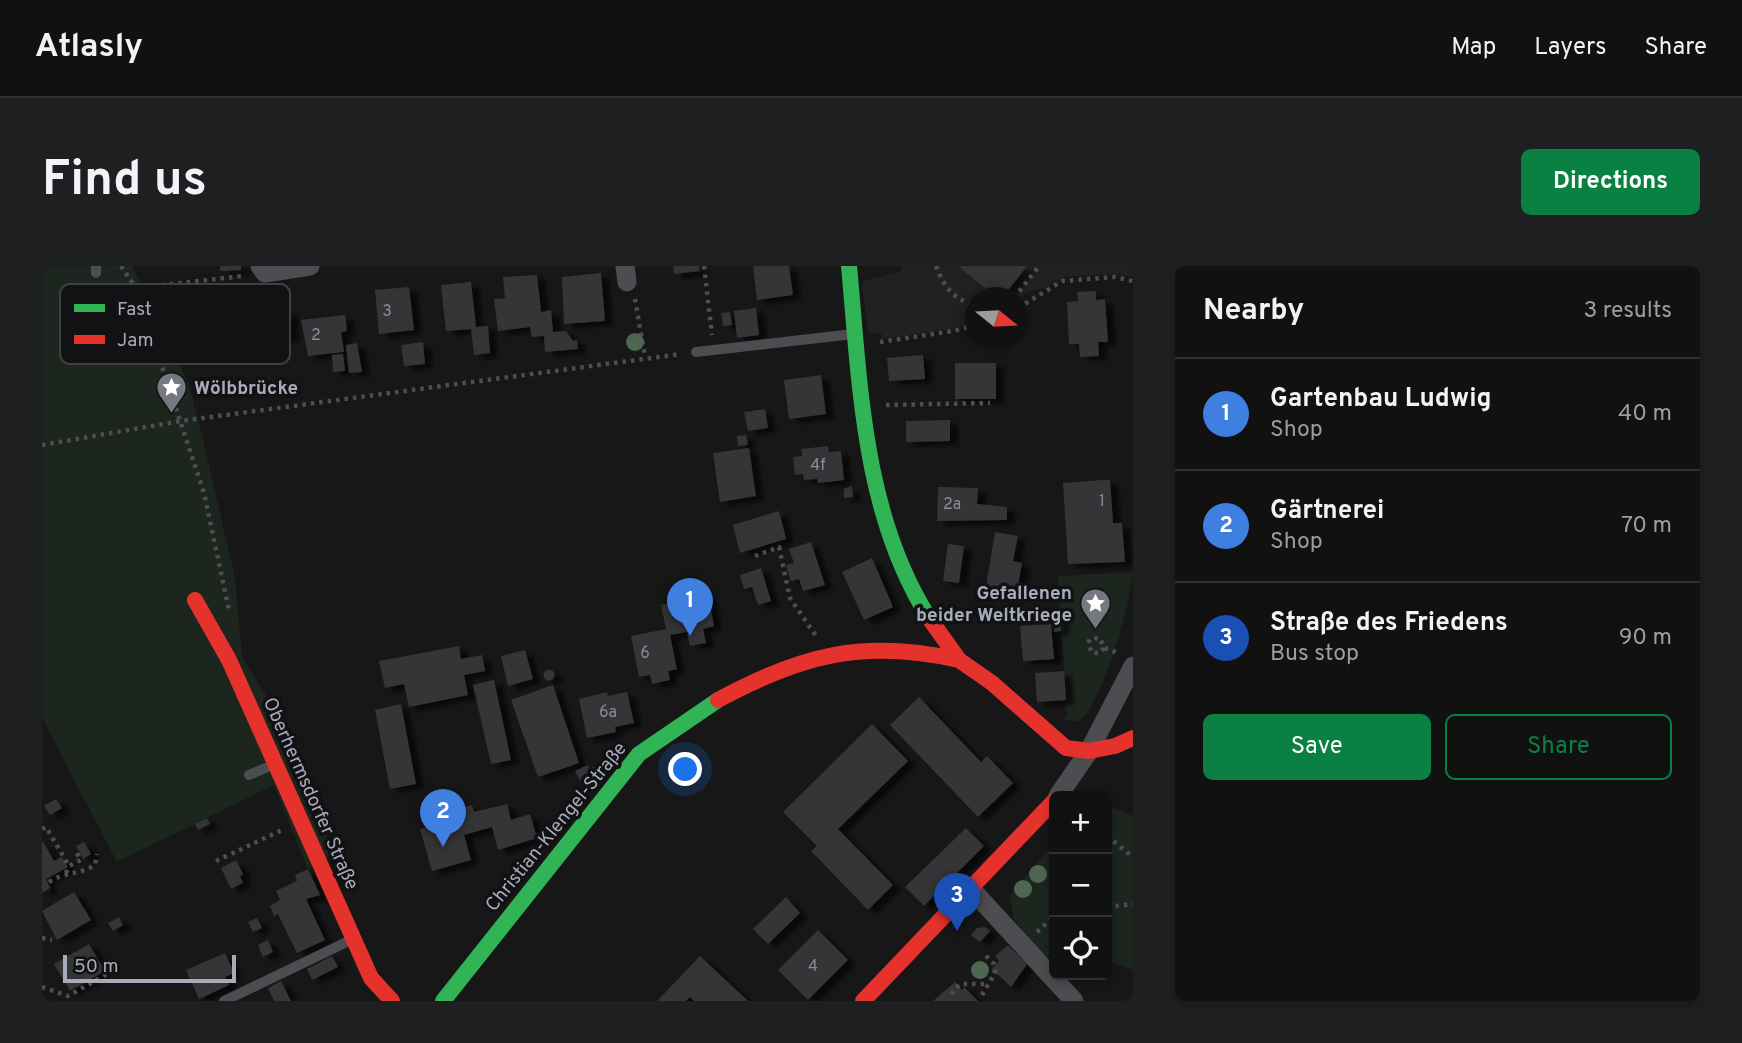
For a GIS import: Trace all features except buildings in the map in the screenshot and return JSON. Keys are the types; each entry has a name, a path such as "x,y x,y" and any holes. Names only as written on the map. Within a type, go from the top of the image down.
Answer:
{"street":[{"path":"262,270 310,266"},
{"name":"Christian-Klengel-Straße","path":"849,266 862,411 889,534 927,615 959,660"},
{"name":"Oberhermsdorfer Straße","path":"195,600 229,660 371,978 392,1001"},
{"name":"Christian-Klengel-Straße","path":"443,1001 639,754 678,723 727,692 778,668 826,656 895,648 929,651 959,660 992,683 1066,748 1089,751"},
{"path":"1061,791 1089,751 1126,660"},
{"path":"1089,751 1115,746 1133,738"},
{"path":"863,1001 1049,806"},
{"path":"972,890 1074,1001"}],"lane":[{"path":"696,352 854,339"},
{"path":"249,775 276,764"},
{"path":"224,1001 353,939"}],"path":[{"path":"121,266 133,284"},
{"path":"704,266 713,340"},
{"path":"936,266 942,284 958,300 965,302"},
{"path":"1023,287 1039,266"},
{"path":"164,284 262,270"},
{"path":"626,274 633,289 645,357"},
{"path":"1028,301 1062,281 1115,277 1133,281"},
{"path":"854,339 917,337 965,326"},
{"path":"42,445 181,421 696,352"},
{"path":"162,364 204,493 227,587"},
{"path":"862,411 877,405 990,403"},
{"path":"755,556 779,547 790,598 820,642 826,656"},
{"path":"1104,648 1126,660"},
{"path":"42,829 46,827 69,866"},
{"path":"216,861 290,827"},
{"path":"1112,841 1133,857"},
{"path":"66,873 69,866 81,860 76,852"},
{"path":"48,882 66,873 79,874 87,870 95,865 97,854"},
{"path":"1112,906 1133,904"},
{"path":"42,939 52,940"},
{"path":"982,995 995,973 995,964 984,954"},
{"path":"42,987 68,996 107,974"},
{"path":"951,994 960,984 988,984"}],"shaded area":[{"path":"42,266 132,266 142,284 60,284 60,364 180,364 189,386 235,578 242,657 266,695 335,854 308,869 274,785 117,862 42,718"},
{"path":"901,266 1133,266 1133,277 1116,274 1063,277 1044,288 1028,292 1028,287 965,287 965,325 882,339 881,333 868,334 862,282 901,271"},
{"path":"1133,572 1121,629 1097,695 1079,721 1062,720 1067,716 1058,576"},
{"path":"1112,807 1133,816 1133,970 1112,962"},
{"path":"1049,849 1049,955 1045,959 1014,920 1009,896"}],"traffic: fast":[{"path":"849,266 868,448 890,536 907,578 929,618"},
{"path":"443,1001 639,754 718,700"}],"traffic: jam":[{"path":"195,600 229,660 371,978 392,1001"},
{"path":"929,618 959,660 992,683 1066,748 1089,751 1115,746 1133,738"},
{"path":"718,700 778,671 835,655 893,651 959,660"},
{"path":"863,1001 1049,806"}],"place":[{"name":"Wölbbrücke","path":"171,414"},
{"name":"Gefallenen beider Weltkriege","path":"1095,630"},
{"name":"Gartenbau Ludwig","path":"690,636"},
{"name":"Gärtnerei","path":"443,847"},
{"name":"Straße des Friedens","path":"957,931"}]}
